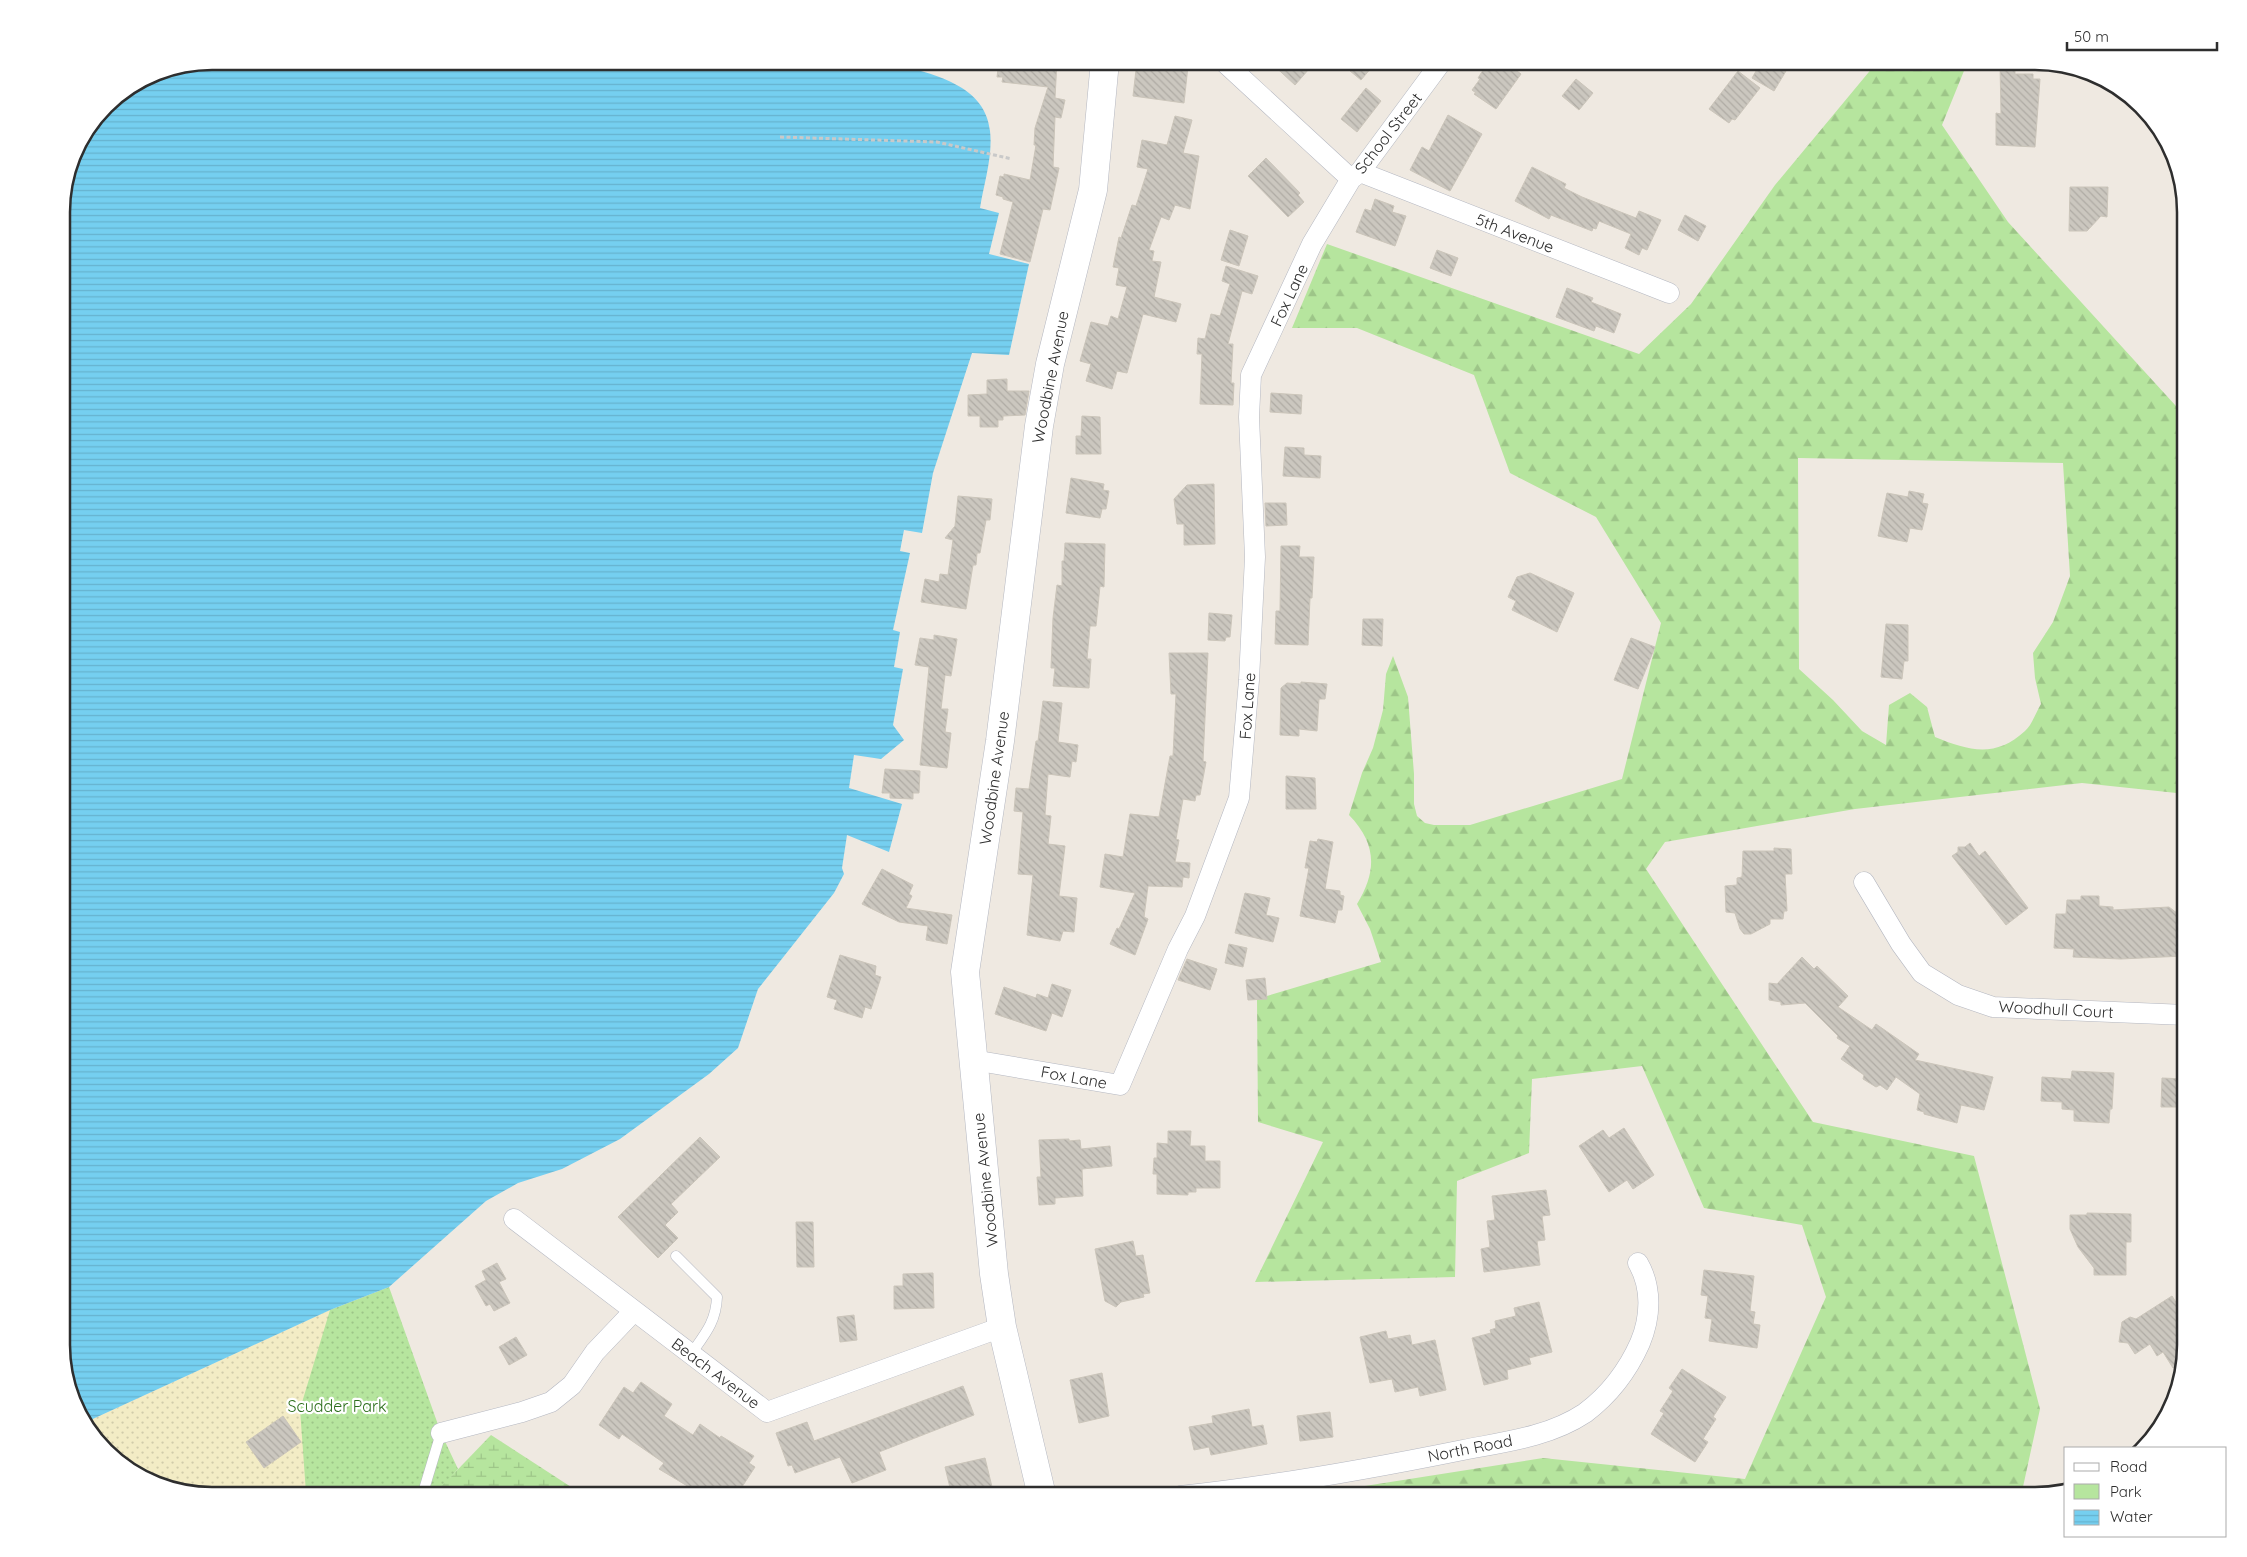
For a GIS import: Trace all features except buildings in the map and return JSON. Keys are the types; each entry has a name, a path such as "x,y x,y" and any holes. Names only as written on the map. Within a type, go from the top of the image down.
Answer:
{"main road":[{"name":"Woodbine Avenue","path":"1040,1487 1002,1327 987,1206 965,972 1000,741 1039,426 1050,364 1093,190 1104,70"}],"street":[{"name":"5th Avenue","path":"1233,70 1355,176 1669,293"},
{"name":"School Street","path":"1355,176 1435,70"},
{"name":"Fox Lane","path":"973,1060 1120,1085 1178,949 1195,916 1239,798 1249,680 1255,557 1249,417 1251,375 1312,244 1355,176"},
{"name":"Woodhull Court","path":"1864,882 1900,944 1922,973 1958,995 1993,1007 2177,1015"},
{"name":"Beach Avenue","path":"514,1219 767,1412 1002,1327"},
{"name":"North Road","path":"1244,1487 1337,1474 1446,1454 1544,1433 1584,1413 1618,1383 1637,1350 1644,1332 1648,1299 1647,1281 1638,1263"},
{"path":"441,1433 522,1412 551,1402 572,1385 595,1352 634,1311"}],"lane":[{"path":"676,1256 717,1297 716,1315 708,1331 691,1354"},
{"path":"425,1487 441,1433"}],"path":[{"path":"780,137 937,142 1012,159"}],"green space":[{"path":"1871,70 1964,70 1942,125 2008,222 2177,407 2177,793 2082,783 1855,809 1665,842 1646,869 1813,1122 1974,1156 2040,1409 2023,1487 1358,1487 1543,1458 1745,1479 1826,1297 1802,1225 1704,1208 1642,1066 1532,1079 1529,1153 1457,1181 1455,1277 1255,1282 1323,1142 1258,1122 1257,999 1381,962 1370,929 1357,904 1364,892 1371,869 1369,847 1365,836 1349,815 1362,773 1373,748 1383,710 1386,674 1393,656 1408,697 1414,774 1414,804 1417,816 1425,823 1434,825 1470,825 1622,779 1661,623 1596,517 1510,473 1474,375 1357,328 1292,328 1327,244 1639,354 1691,304 1775,185","holes":["1798,458 2063,463 2070,576 2053,622 2033,653 2035,678 2041,704 2032,722 2014,740 1993,748 1982,749 1959,746 1935,737 1927,707 1910,693 1889,705 1886,745 1862,731 1833,700 1799,669"]},
{"name":"Scudder Park","path":"389,1287 441,1433 458,1469 450,1478 450,1487 193,1486 157,1476 141,1468 125,1458 97,1428 330,1310"},
{"path":"491,1435 571,1487 441,1487"}],"sand":[{"path":"330,1310 300,1409 306,1487 212,1487 193,1486 175,1482 157,1476 125,1458 99,1432 91,1420"}],"water":[{"path":"918,70 951,82 965,90 977,101 986,114 990,131 989,160 980,208 999,213 989,254 1029,264 1009,355 972,353 933,473 922,533 904,530 900,551 910,553 893,630 900,632 894,667 903,669 893,725 904,740 881,759 854,755 849,788 902,804 889,852 847,835 842,868 844,874 834,893 758,989 738,1048 709,1074 620,1139 562,1169 518,1183 486,1201 389,1287 330,1310 91,1420 81,1400 70,1355 70,202 75,175 89,141 99,125 125,99 157,81 193,71"}]}
